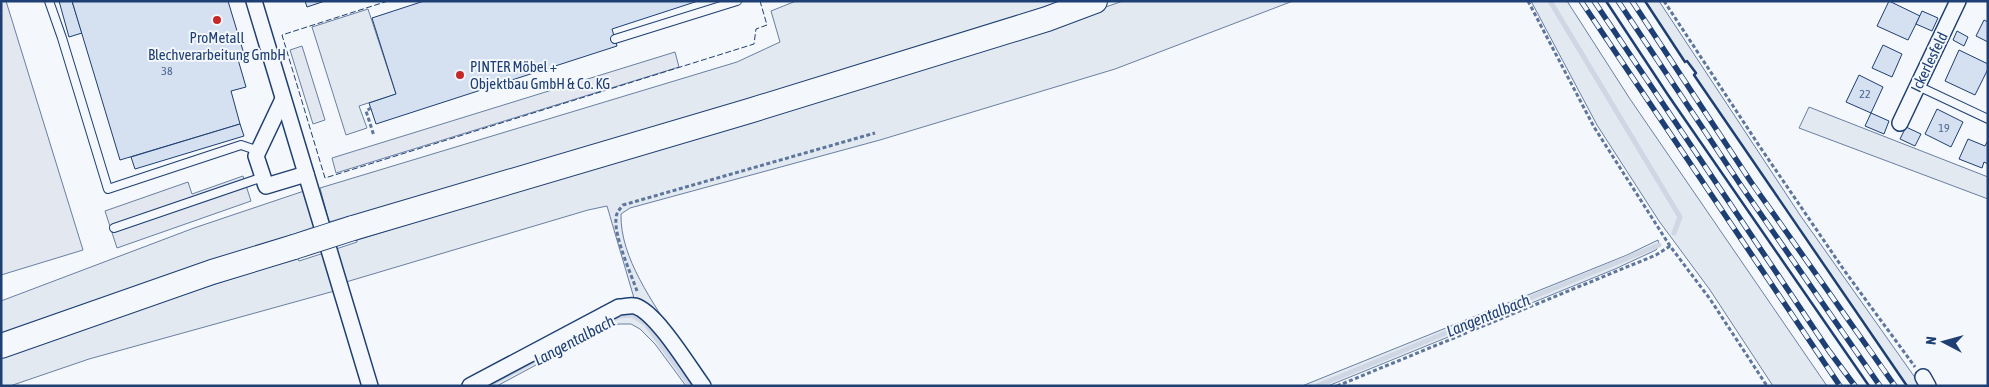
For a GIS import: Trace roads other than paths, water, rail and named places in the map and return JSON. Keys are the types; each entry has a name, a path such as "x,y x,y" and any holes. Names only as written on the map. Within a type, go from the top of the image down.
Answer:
{"main road":[{"path":"1,346 212,272 1047,19 1095,1"}],"street":[{"path":"254,1 370,386"},
{"name":"Ickerlesfeld","path":"1900,124 1958,1"},
{"path":"283,99 256,156 266,186 306,174"},
{"path":"470,386 619,307 634,306 647,312 658,324 703,386"}],"lane":[{"path":"49,1 108,189 241,145 259,151"},
{"path":"615,40 737,1"},
{"path":"1918,86 1988,119"},
{"path":"114,228 263,177"}],"waterway":[{"name":"Langentalbach","path":"1550,1 1680,217 1674,233"},
{"name":"Langentalbach","path":"1317,386 1659,245"},
{"name":"Langentalbach","path":"487,386 619,316 632,315 646,324 691,386"}],"railway":[{"path":"1581,1 1840,386"},
{"path":"1594,1 1829,351 1855,386"},
{"path":"1618,1 1742,187 1880,386"},
{"path":"1632,1 1751,182 1895,386"}],"place":[{"name":"ProMetall Blechverarbeitung GmbH","path":"217,20"},
{"name":"PINTER Möbel + Objektbau GmbH & Co. KG","path":"460,75"}]}
